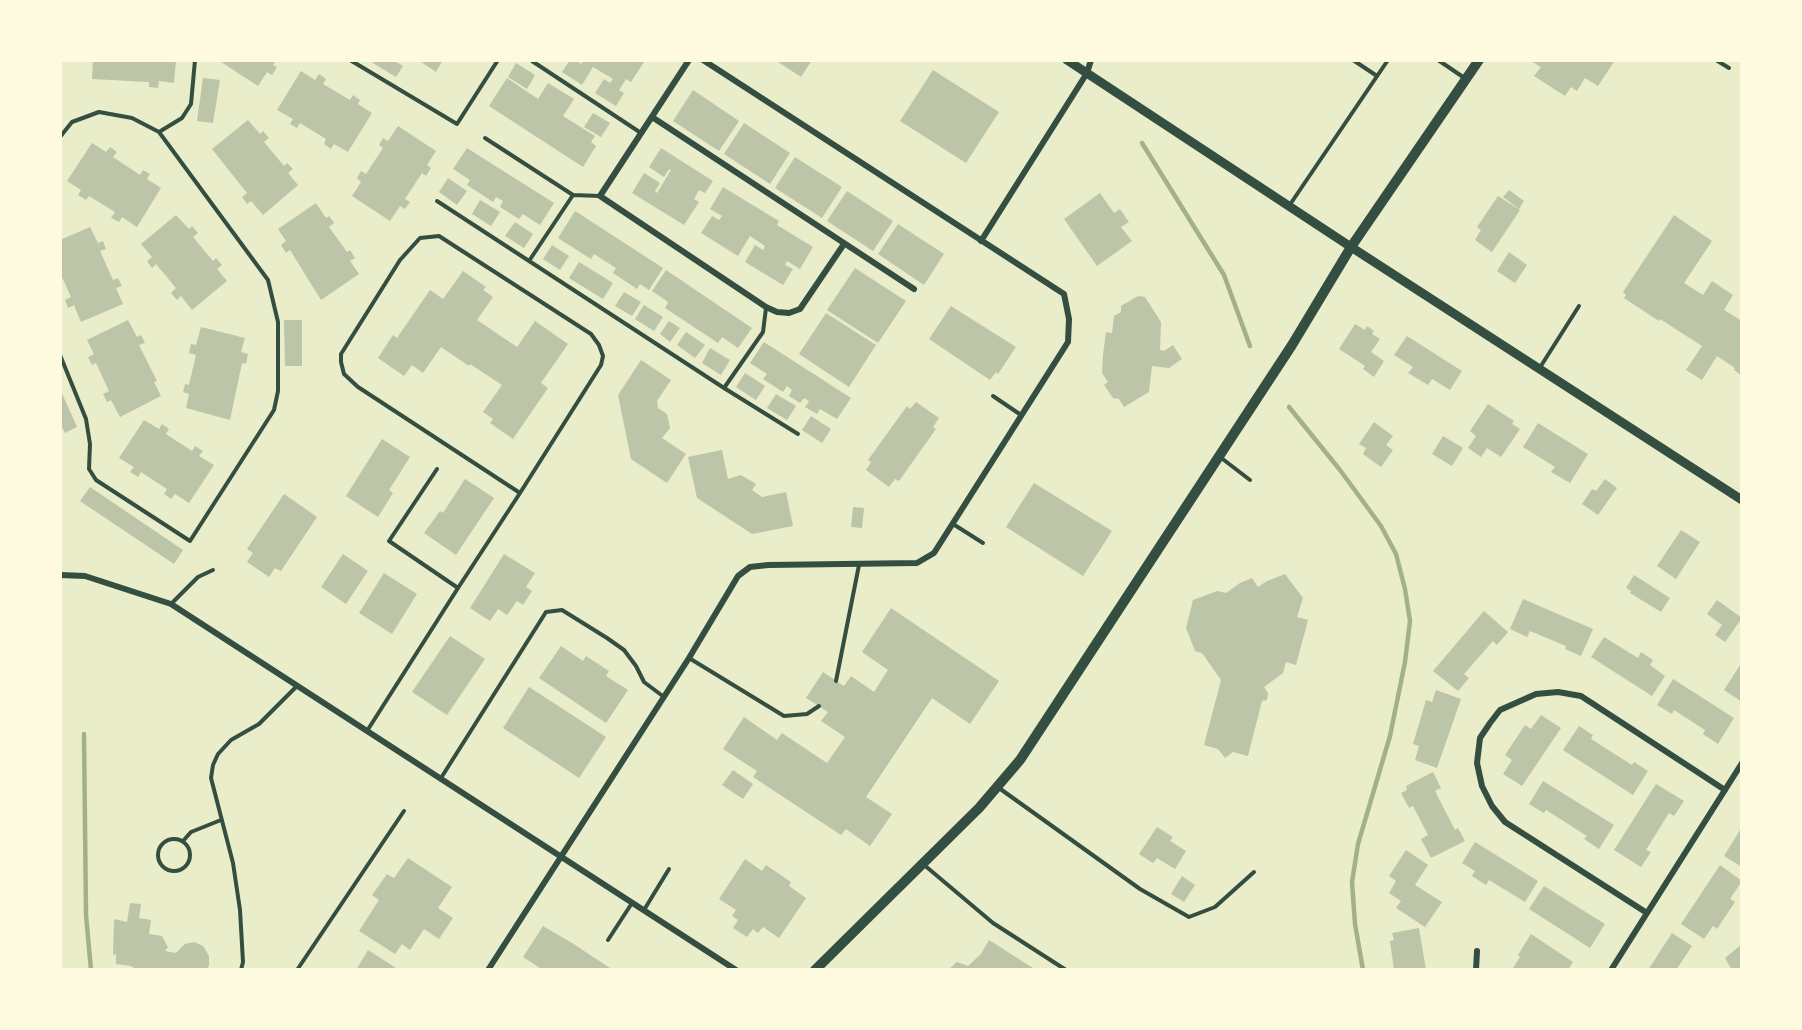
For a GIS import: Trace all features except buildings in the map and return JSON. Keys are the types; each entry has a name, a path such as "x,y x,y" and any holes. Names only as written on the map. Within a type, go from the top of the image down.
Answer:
{"main road":[{"path":"815,970 979,808 1020,760 1292,345 1351,247 1479,60"}],"street":[{"path":"689,60 600,196 766,307 777,312 789,313 800,309 844,244"},
{"path":"488,970 689,658 738,576 750,567 768,565 917,563 934,553 1068,342 1069,319 1064,294 703,60"},
{"path":"1067,60 1742,500"},
{"path":"981,241 1087,73 1091,60"},
{"path":"652,117 914,289"},
{"path":"60,575 85,576 171,604 736,970"},
{"path":"1647,913 1505,822 1492,806 1482,786 1477,763 1480,738 1500,710 1511,704 1536,694 1558,692 1581,696 1725,790"},
{"path":"1611,970 1742,763"},
{"path":"1476,970 1477,951"}],"lane":[{"path":"159,132 182,118 191,104 195,60"},
{"path":"350,60 457,124 498,60"},
{"path":"1353,60 1377,76"},
{"path":"1289,206 1388,60"},
{"path":"1438,60 1466,79"},
{"path":"1716,60 1729,68"},
{"path":"532,61 641,133"},
{"path":"60,137 72,122 99,112 132,118 159,132 268,280 278,322 278,392 274,410 190,541 96,480 89,469 90,444 86,419 60,355"},
{"path":"485,138 573,195 600,196"},
{"path":"529,261 573,195"},
{"path":"437,201 798,435"},
{"path":"367,731 520,493 601,365 603,356 591,334 439,236 420,238 400,260 341,354 344,374 358,387 520,493"},
{"path":"1539,369 1579,306"},
{"path":"724,388 764,332 766,307"},
{"path":"993,396 1021,416"},
{"path":"1219,457 1250,480"},
{"path":"437,469 389,541 458,588"},
{"path":"953,524 983,543"},
{"path":"836,681 859,565"},
{"path":"171,604 198,577 213,570"},
{"path":"441,778 546,612 562,610 624,650 644,682 664,697"},
{"path":"689,658 784,716 807,714 819,706"},
{"path":"241,970 243,962 238,898 233,863 211,778 213,765 218,754 231,740 259,724 297,685"},
{"path":"997,787 1140,889 1189,917 1215,907 1254,872"},
{"path":"297,970 404,811"},
{"path":"183,841 191,832 221,820"},
{"path":"170,839 183,841 190,852 188,864 177,872 165,870 158,859 160,847 170,839"},
{"path":"923,864 993,923 1066,970"},
{"path":"644,910 669,869"},
{"path":"608,940 633,903"}],"waterway":[{"path":"1142,143 1224,275 1250,346"},
{"path":"1289,407 1340,470 1381,526 1396,554 1410,621 1405,662 1390,736 1358,844 1352,882 1355,924 1363,970"},
{"path":"84,734 86,915 91,970"}]}
